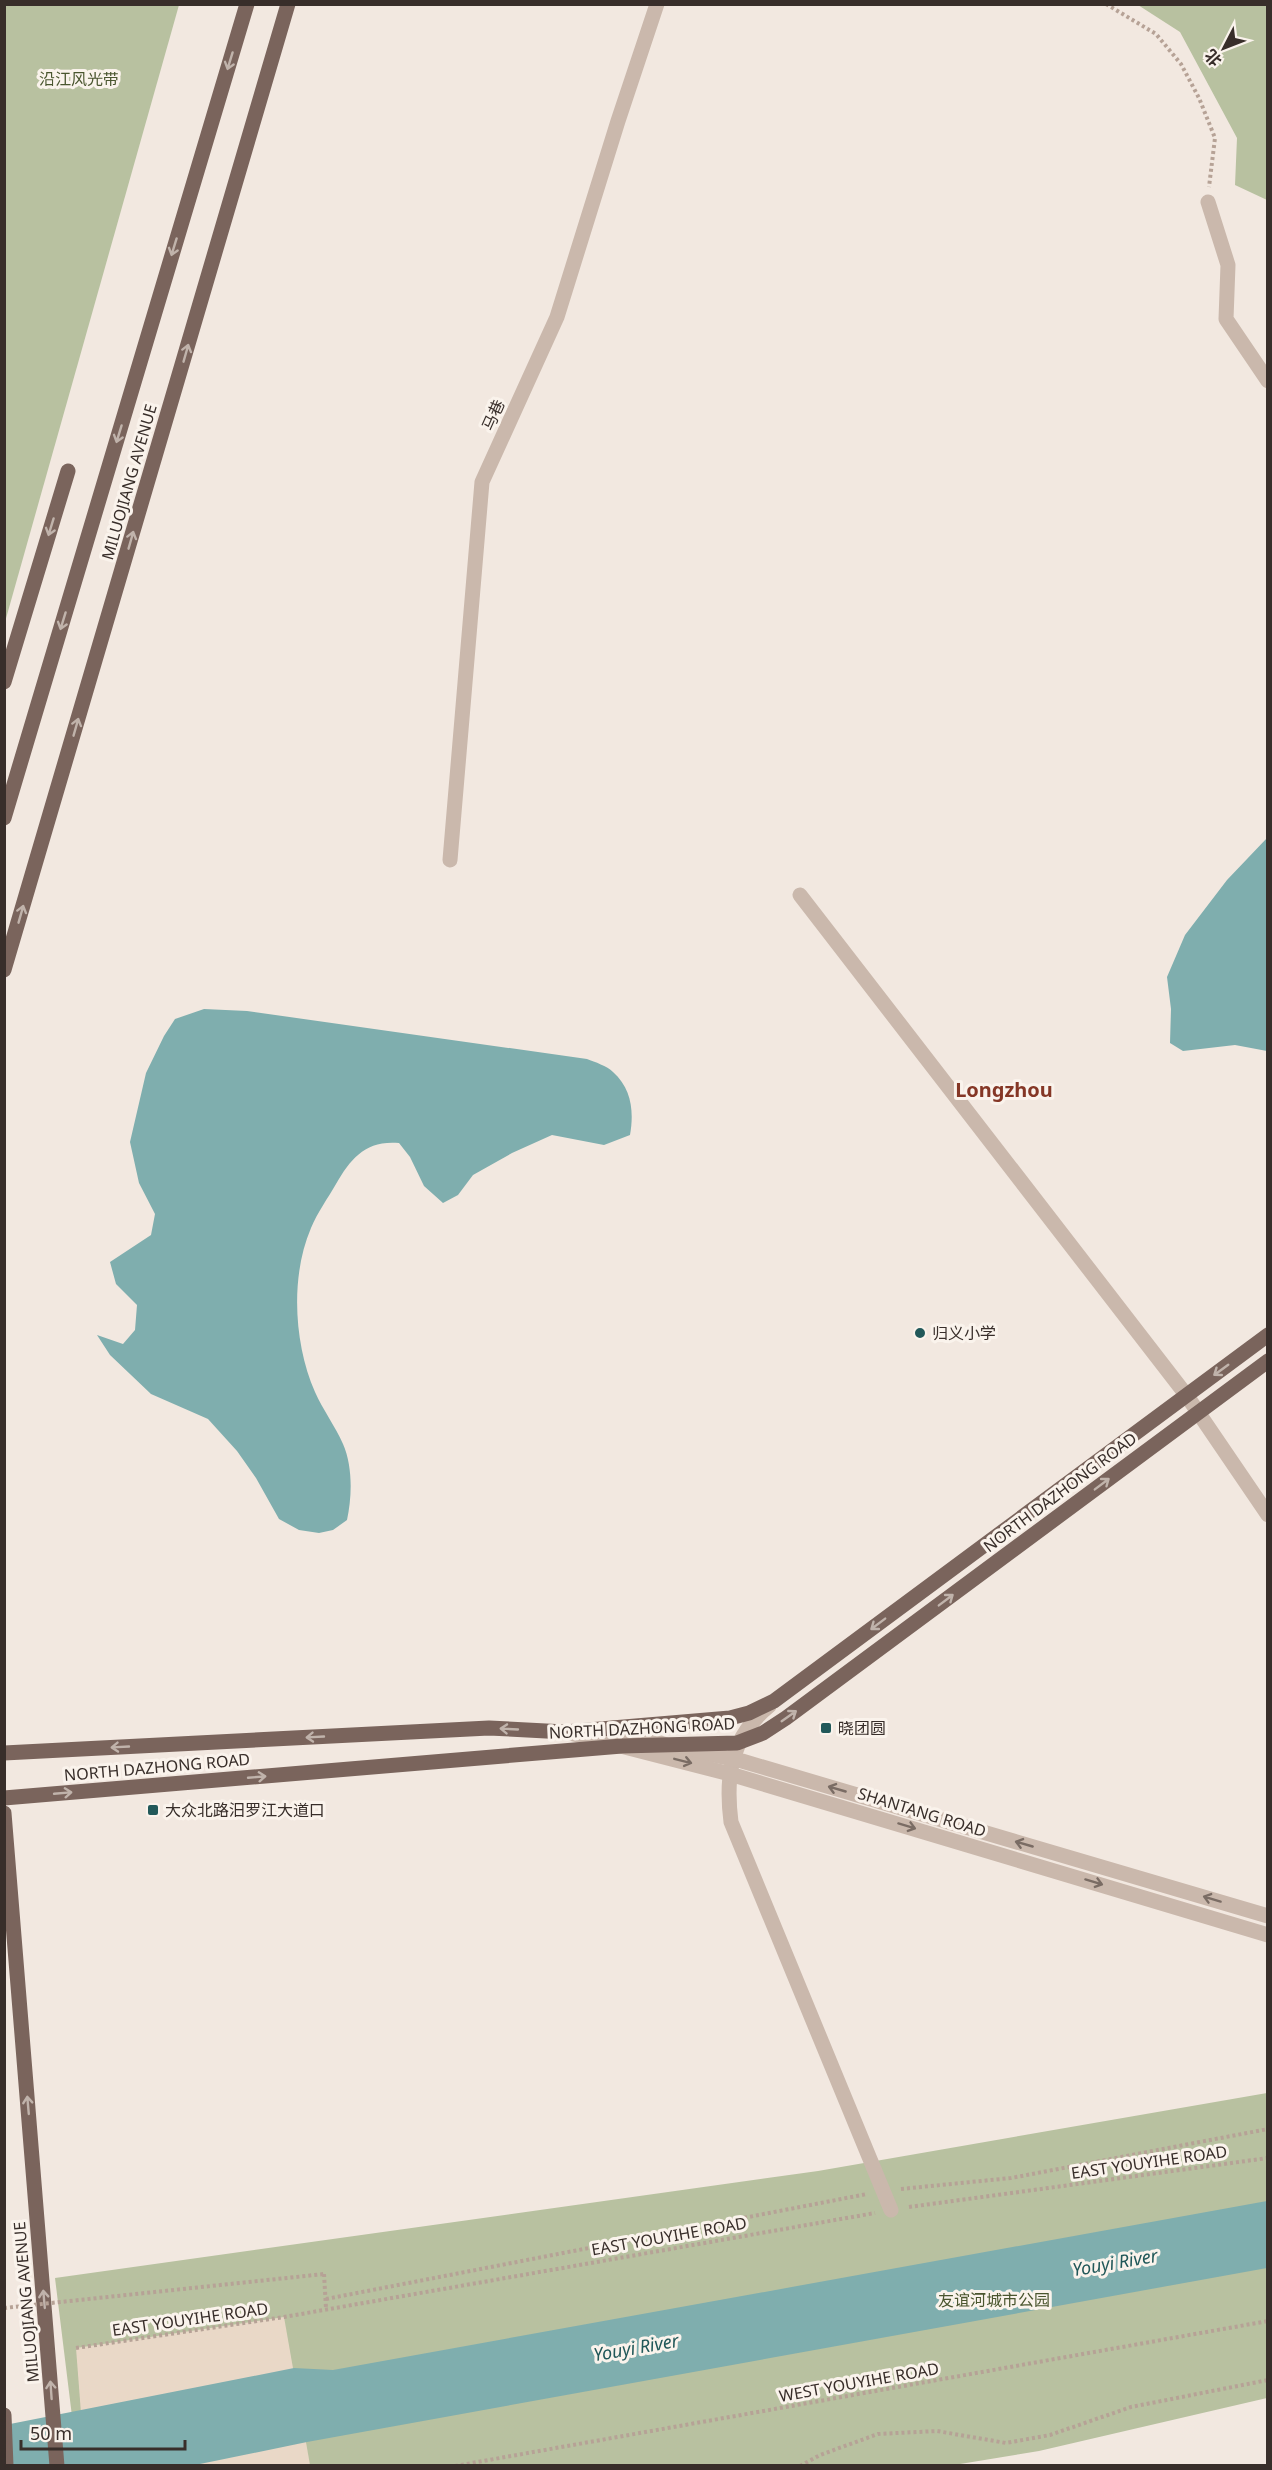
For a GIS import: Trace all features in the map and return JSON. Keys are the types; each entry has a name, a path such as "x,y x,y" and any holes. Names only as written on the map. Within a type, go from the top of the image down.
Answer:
{"main road":[{"name":"MILUOJIANG AVENUE","path":"4,818 247,4"},
{"name":"MILUOJIANG AVENUE","path":"4,970 288,4"},
{"path":"4,682 68,471"},
{"name":"NORTH DAZHONG ROAD","path":"4,1754 489,1728 565,1732 730,1718 749,1713 774,1701 1268,1335"},
{"name":"NORTH DAZHONG ROAD","path":"4,1798 622,1746 737,1743 763,1733 786,1718 1268,1361"},
{"name":"MILUOJIANG AVENUE","path":"4,1813 57,2466"},
{"path":"4,2415 6,2466"}],"street":[{"name":"马巷","path":"450,860 482,482 558,317 657,4"},
{"path":"1208,202 1228,265 1226,319 1268,381"},
{"path":"800,895 1187,1396 1268,1515"},
{"path":"774,1701 747,1727 737,1743 728,1799 731,1822 795,1972 891,2210"},
{"name":"SHANTANG ROAD","path":"612,1728 1268,1935"},
{"name":"SHANTANG ROAD","path":"565,1732 622,1746 732,1767 1268,1916"}],"path":[{"path":"1106,4 1156,34 1181,64 1199,98 1215,138 1208,202"},
{"path":"326,2299 883,2191 1011,2178 1268,2129"},
{"name":"EAST YOUYIHE ROAD","path":"75,2348 284,2317 891,2210 1268,2158"},
{"path":"4,2308 324,2274 326,2308"},
{"name":"WEST YOUYIHE ROAD","path":"455,2466 1268,2321"},
{"path":"800,2466 820,2455 878,2434 937,2431 1006,2443 1050,2435 1131,2407 1268,2380"}],"green space":[{"name":"沿江风光带","path":"4,5 179,5 5,622"},
{"path":"1138,5 1267,5 1267,200 1235,185 1237,138 1180,32"},
{"name":"友谊河城市公园","path":"1267,2093 1267,2398 1039,2451 954,2465 78,2465 55,2278 818,2171"}],"shaded area":[{"path":"284,2317 310,2465 85,2465 76,2348"}],"water":[{"path":"1267,838 1267,1051 1235,1045 1183,1051 1170,1043 1171,1009 1167,977 1185,935 1227,880"},
{"path":"204,1009 247,1011 587,1059 613,1072 624,1086 630,1101 632,1118 630,1135 604,1145 552,1135 512,1153 473,1175 458,1195 443,1203 424,1186 410,1157 399,1143 377,1144 361,1153 348,1166 319,1211 304,1247 297,1310 299,1332 308,1373 318,1399 343,1444 349,1462 351,1492 347,1520 333,1530 319,1533 299,1530 279,1519 256,1478 237,1451 208,1419 151,1394 110,1355 97,1335 123,1344 135,1330 137,1305 116,1284 110,1262 151,1235 155,1214 139,1183 130,1142 146,1073 175,1019"},
{"name":"Youyi River","path":"1267,2201 1267,2268 307,2442 195,2465 5,2466 5,2425 294,2368 333,2370"}],"place":[{"name":"归义小学","path":"920,1333"},
{"name":"晓团圆","path":"826,1728"},
{"name":"大众北路汨罗江大道口","path":"153,1810"}],"district":[{"name":"Longzhou","path":"1004,1089"}]}
